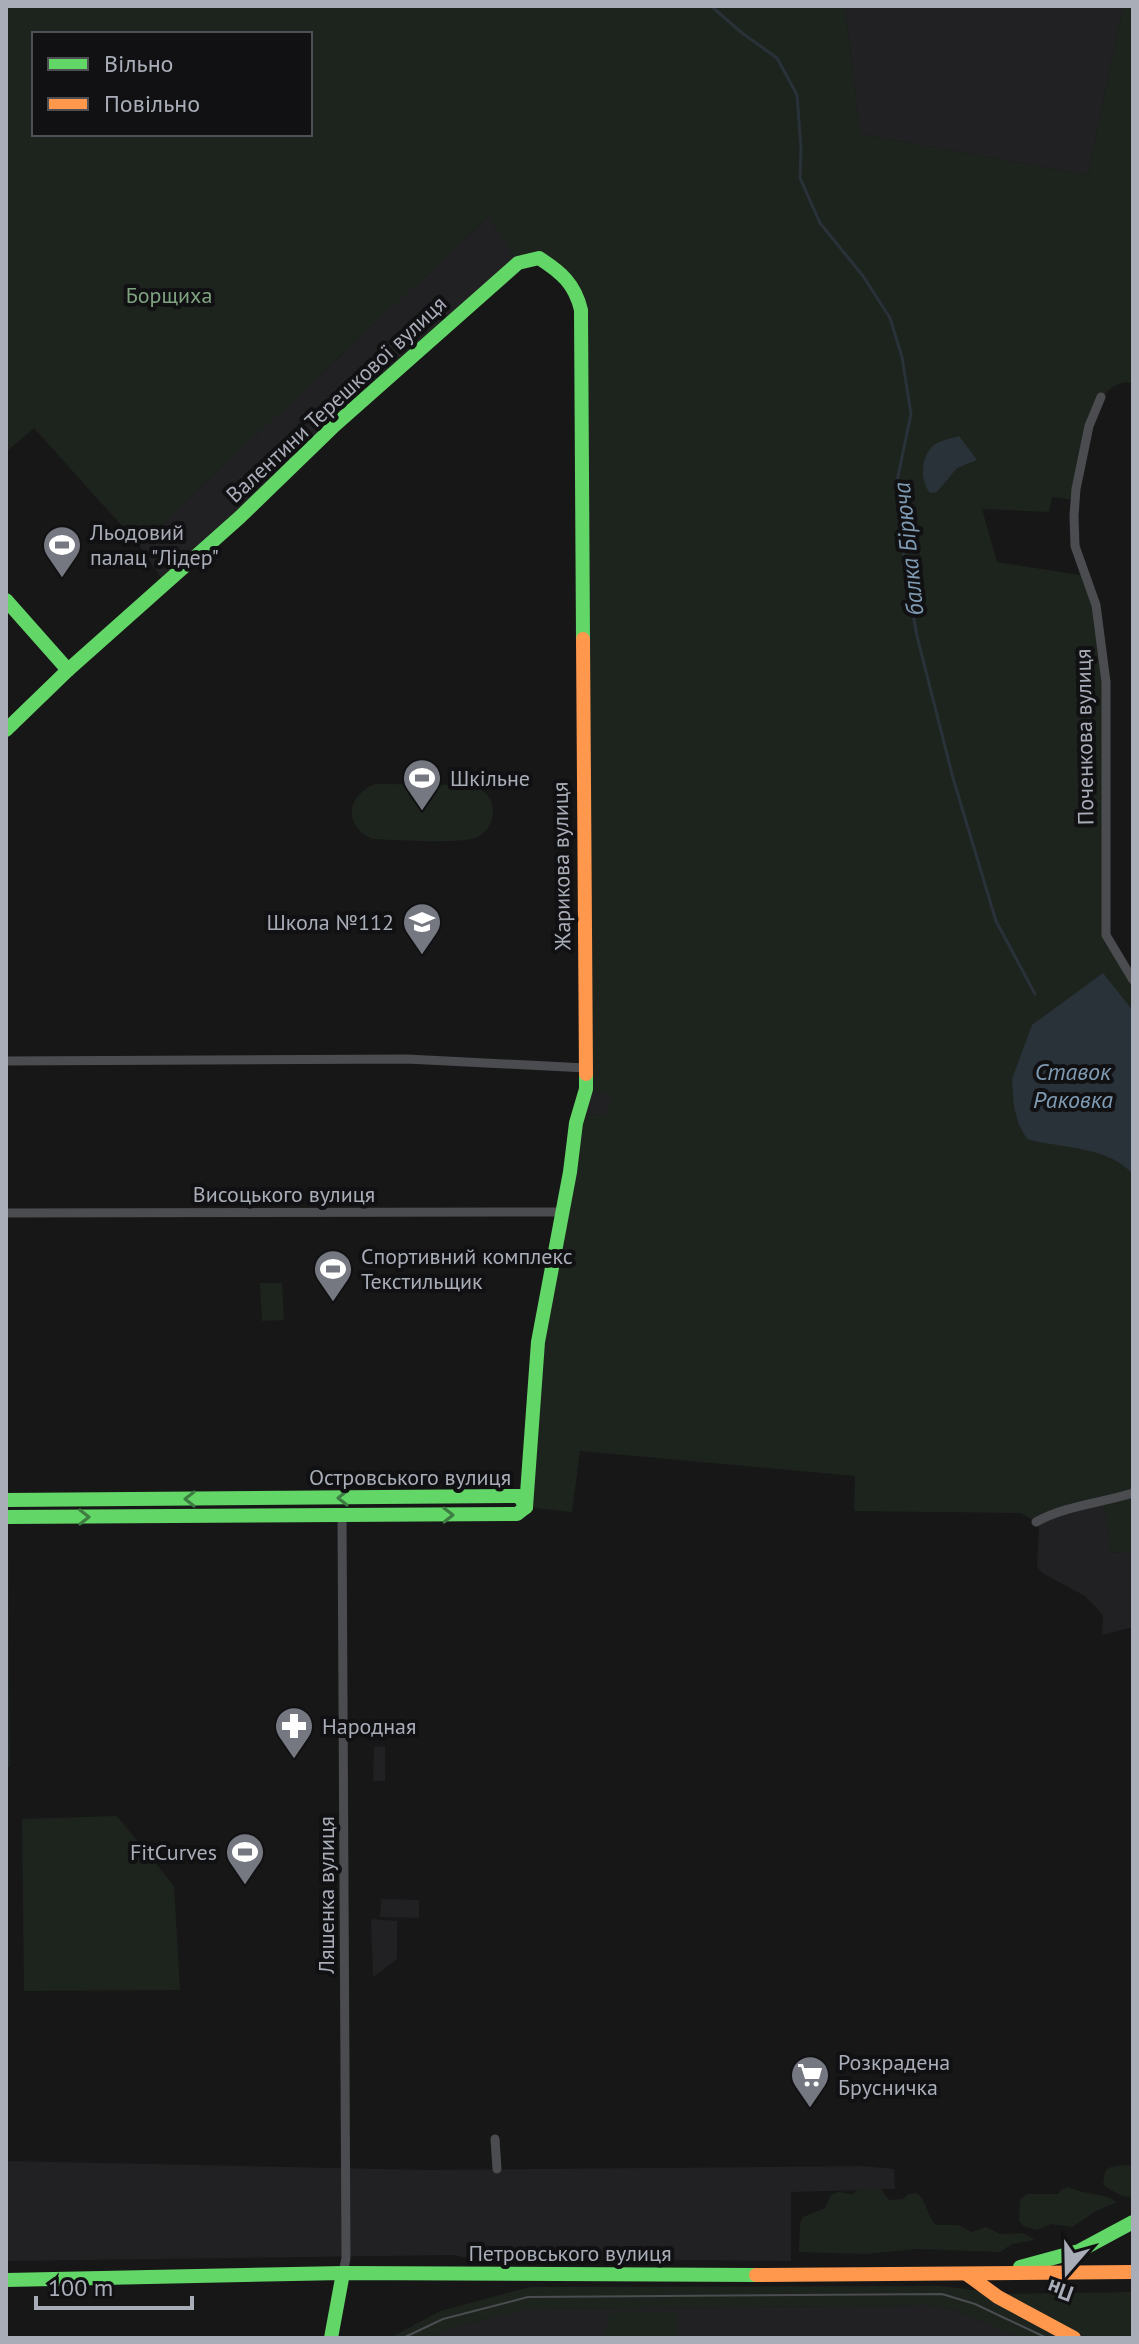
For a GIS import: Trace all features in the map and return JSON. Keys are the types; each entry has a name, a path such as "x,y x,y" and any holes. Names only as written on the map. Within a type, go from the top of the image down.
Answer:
{"street":[{"name":"Жарикова вулиця","path":"518,263 539,258 568,277 578,294 581,310 586,1068 586,1089 578,1114 538,1342 526,1507"},
{"name":"Валентини Терешкової вулиця","path":"6,730 335,425 518,263"},
{"name":"Поченкова вулиця","path":"1101,397 1089,426 1076,489 1075,546 1096,605 1106,682 1106,935 1133,980"},
{"path":"6,600 68,670"},
{"path":"6,1061 407,1059 586,1068"},
{"name":"Висоцького вулиця","path":"6,1213 561,1212"},
{"path":"1036,1522 1054,1512 1133,1493"},
{"name":"Островського вулиця","path":"6,1500 519,1496 526,1507 517,1514 6,1517"},
{"name":"Ляшенка вулиця","path":"342,1516 346,2243 343,2273"},
{"path":"495,2139 497,2169"},
{"path":"968,2275 1052,2260 1079,2251 1133,2222"},
{"name":"Петровського вулиця","path":"6,2280 343,2273 968,2275 1133,2272"},
{"path":"331,2338 343,2273"},
{"path":"968,2275 998,2297 1074,2338"}],"shaded area":[{"path":"845,6 1123,6 1088,175 860,134"},
{"path":"488,217 518,263 235,512 166,585 139,545"},
{"path":"586,1089 612,1095 606,1115 578,1114"},
{"path":"1104,1502 1111,1553 1133,1551 1133,1627 1102,1635 1103,1615 1085,1596 1037,1567 1039,1526 1036,1522"},
{"path":"385,1746 385,1781 373,1781 374,1747"},
{"path":"381,1899 419,1900 419,1918 380,1917"},
{"path":"371,1919 397,1921 397,1959 373,1977"},
{"path":"6,2161 427,2170 863,2166 894,2169 895,2189 791,2192 791,2261 469,2258 452,2255 6,2261"},
{"path":"927,2305 954,2309 1020,2338 431,2338 446,2330 529,2309"}],"green space":[{"name":"Борщиха","path":"6,6 845,6 860,134 1088,175 1123,6 1133,6 1133,383 1118,384 1106,393 1096,408 1084,447 1075,500 1052,497 1049,512 982,509 997,562 1086,576 1096,605 1106,682 1106,935 1133,980 1133,1551 1111,1553 1104,1503 1036,1522 1021,1513 854,1511 855,1476 580,1451 572,1512 526,1507 537,1388 578,1114 606,1115 611,1095 586,1089 578,294 539,258 518,263 488,217 139,545 34,428 6,452"},
{"name":"Шкільне","path":"375,784 472,785 485,792 490,800 493,809 490,825 482,834 467,840 372,839 356,826 352,811 358,796"},
{"path":"260,1283 282,1283 284,1320 262,1321"},
{"path":"8,1534 10,1767 6,1767"},
{"path":"117,1816 174,1886 180,1990 24,1991 22,1819"},
{"path":"1133,2166 1133,2197 1122,2196 1103,2185 1105,2171"},
{"path":"1069,2187 1117,2202 1072,2227 1051,2224 1037,2230 1023,2226 1019,2220 1020,2199 1027,2194 1058,2194"},
{"path":"880,2188 889,2200 903,2199 917,2193 936,2225 958,2225 971,2232 986,2227 1000,2234 1022,2233 1035,2240 1012,2244 1000,2252 917,2249 866,2254 799,2252 803,2217 825,2208 831,2195 838,2192 852,2194 858,2190"},
{"path":"942,2286 1002,2294 1133,2292 1133,2338 1020,2338 954,2309 927,2305 529,2309 446,2330 431,2338 390,2338 440,2311 530,2287"},
{"path":"609,2313 678,2313 677,2338 605,2338"}],"water":[{"path":"959,436 977,460 957,468 937,492 930,493 923,475 929,450 936,443"},
{"name":"Ставок Раковка","path":"1103,973 1133,1011 1133,1174 1097,1153 1027,1139 1014,1107 1012,1079 1032,1025"}],"waterway":[{"name":"балка Бірюча","path":"711,6 777,58 797,95 800,178 820,223 863,276 890,318 902,357 911,414 897,481 905,568 917,636 953,778 996,921 1035,994"}],"tram line":[{"path":"403,2338 443,2319 528,2297 942,2294 975,2304 1047,2338"}],"traffic: fast":[{"path":"6,730 68,670 240,517 335,425 518,263 539,258 566,280 581,310 583,639"},
{"path":"6,600 68,670"},
{"path":"526,1507 538,1342 570,1172 576,1123 586,1089 586,1074"},
{"path":"6,1500 519,1496 526,1507"},
{"path":"6,1517 517,1514 526,1507"},
{"path":"1020,2267 1079,2251 1133,2222"},
{"path":"6,2280 343,2273 756,2275"},
{"path":"331,2338 343,2273"}],"traffic: slow":[{"path":"583,639 586,1074"},
{"path":"756,2275 1133,2272"},
{"path":"968,2275 998,2297 1074,2338"}],"place":[{"name":"Льодовий палац \"Лідер\"","path":"62,579"},
{"name":"Шкільне","path":"422,812"},
{"name":"Школа №112","path":"422,956"},
{"name":"Спортивний комплекс Текстильщик","path":"333,1303"},
{"name":"Народная","path":"294,1760"},
{"name":"FitCurves","path":"245,1886"},
{"name":"Розкрадена Брусничка","path":"810,2109"}]}
